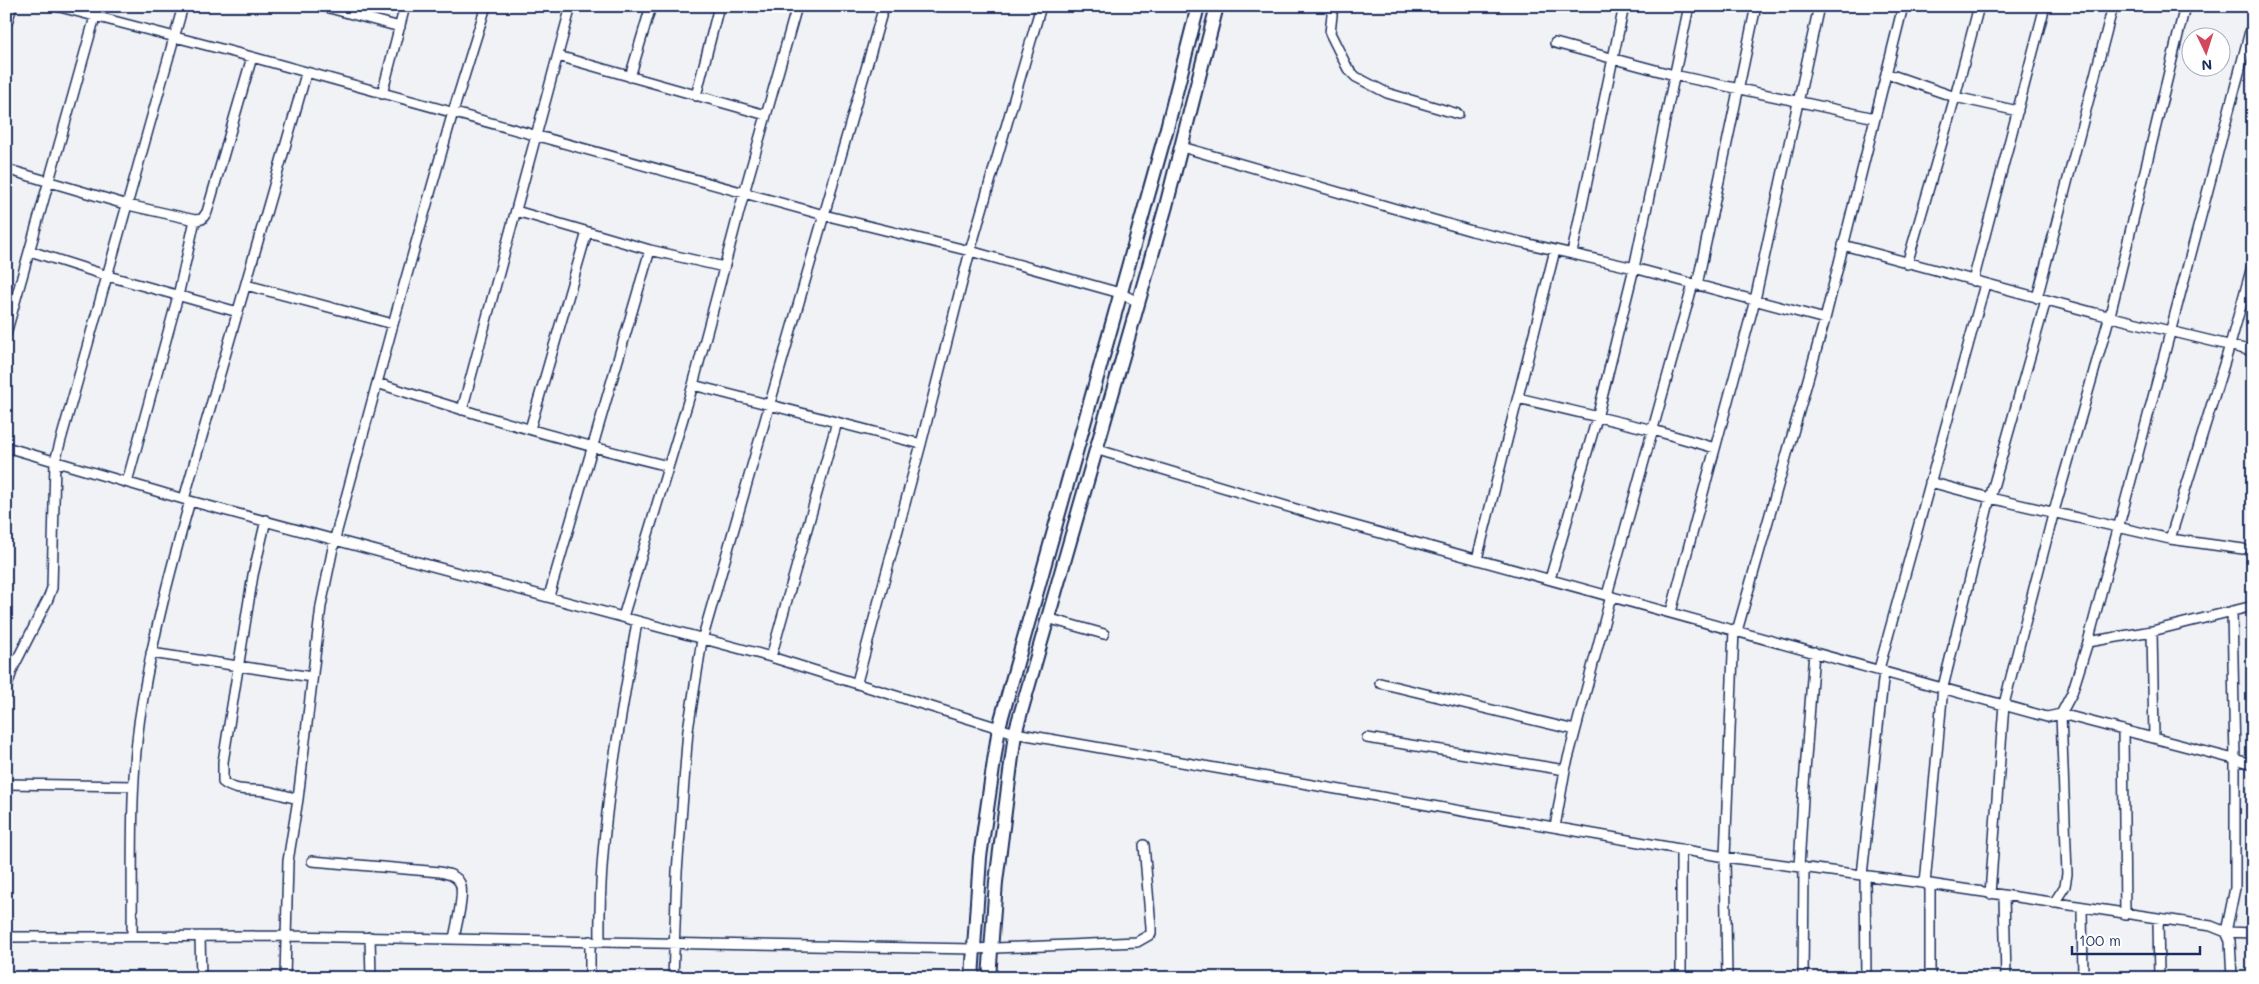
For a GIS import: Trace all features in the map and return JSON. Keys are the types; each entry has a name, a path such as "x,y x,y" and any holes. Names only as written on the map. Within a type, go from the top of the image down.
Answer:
{"main road":[{"path":"972,978 980,857 999,727 1198,6"},
{"path":"989,978 996,882 1015,733 1182,146 1217,6"}],"street":[{"path":"6,26 12,6"},
{"path":"56,6 252,57 306,74 453,112 824,215 970,251 1120,293 1138,302"},
{"path":"6,334 98,6"},
{"path":"6,689 13,668 52,588 55,461 183,6"},
{"path":"322,6 400,27"},
{"path":"382,94 405,6"},
{"path":"285,978 288,861 298,799 320,606 335,538 393,324 453,112 486,6"},
{"path":"462,410 571,6"},
{"path":"630,77 651,6"},
{"path":"696,96 719,6"},
{"path":"623,617 693,385 744,193 797,6"},
{"path":"673,978 688,730 702,640 884,6"},
{"path":"857,682 921,444 970,251 1041,6"},
{"path":"1333,6 1330,33 1348,70 1356,77 1387,93 1458,114"},
{"path":"1572,253 1624,6"},
{"path":"1550,579 1597,418 1634,268 1689,6"},
{"path":"1555,827 1565,770 1609,595 1653,430 1695,284 1756,6"},
{"path":"1670,612 1755,300 1819,6"},
{"path":"1727,978 1725,857 1736,630 1825,319 1903,6"},
{"path":"1907,264 1979,6"},
{"path":"1973,281 2045,6"},
{"path":"1930,978 1927,884 1943,687 2042,299 2113,6"},
{"path":"1990,894 2004,704 2054,511 2110,315 2185,6"},
{"path":"2054,903 2065,886 2067,874 2061,714 2072,693 2088,642 2253,20"},
{"path":"1555,43 1674,75 1875,118"},
{"path":"558,56 766,116"},
{"path":"6,169 128,205 195,220 202,219 207,212 252,57"},
{"path":"1886,73 1955,97 2018,110"},
{"path":"132,936 134,786 141,705 160,608 238,312 306,74"},
{"path":"1182,146 1472,231 1634,268 1825,319"},
{"path":"516,211 650,250 724,267"},
{"path":"127,482 178,296 195,220"},
{"path":"530,429 587,232"},
{"path":"1843,245 1907,264 2042,299 2253,351"},
{"path":"548,596 650,250"},
{"path":"1477,559 1555,250"},
{"path":"30,251 108,276 238,312"},
{"path":"2170,539 2230,345 2253,263"},
{"path":"1866,978 1864,875 1881,670 1930,482 1985,284"},
{"path":"246,285 393,324"},
{"path":"377,383 462,410 668,466"},
{"path":"693,385 921,444"},
{"path":"1518,398 1653,430 1715,448"},
{"path":"771,657 836,422"},
{"path":"6,447 187,500 335,538 702,640 771,657 857,682 1015,733 1725,857 1864,875 2211,926 2226,932 2253,933"},
{"path":"1095,449 1319,516 2047,717 2061,714 2253,764"},
{"path":"1930,482 1990,498 2054,511 2118,529 2170,539 2243,549"},
{"path":"266,520 253,575 223,762 223,782 228,786 240,789 267,791 298,799"},
{"path":"2088,642 2152,631 2253,606"},
{"path":"2232,612 2235,888 2226,932 2230,941 2232,978"},
{"path":"1047,618 1104,634"},
{"path":"600,941 599,909 606,819 637,622"},
{"path":"2152,631 2154,738"},
{"path":"1803,978 1802,798 1814,652"},
{"path":"151,653 240,664 312,677"},
{"path":"1380,684 1575,730"},
{"path":"2123,730 2125,914"},
{"path":"1367,738 1565,770"},
{"path":"6,784 134,786"},
{"path":"6,937 370,937 974,949 1137,942 1151,934 1144,845"},
{"path":"1681,849 1681,978"},
{"path":"312,861 440,872 454,875 460,884 461,894 454,939"},
{"path":"2004,896 2006,978"},
{"path":"2082,907 2083,978"},
{"path":"2158,919 2160,978"},
{"path":"200,936 201,978"},
{"path":"370,937 372,978"},
{"path":"590,941 590,978"}]}
